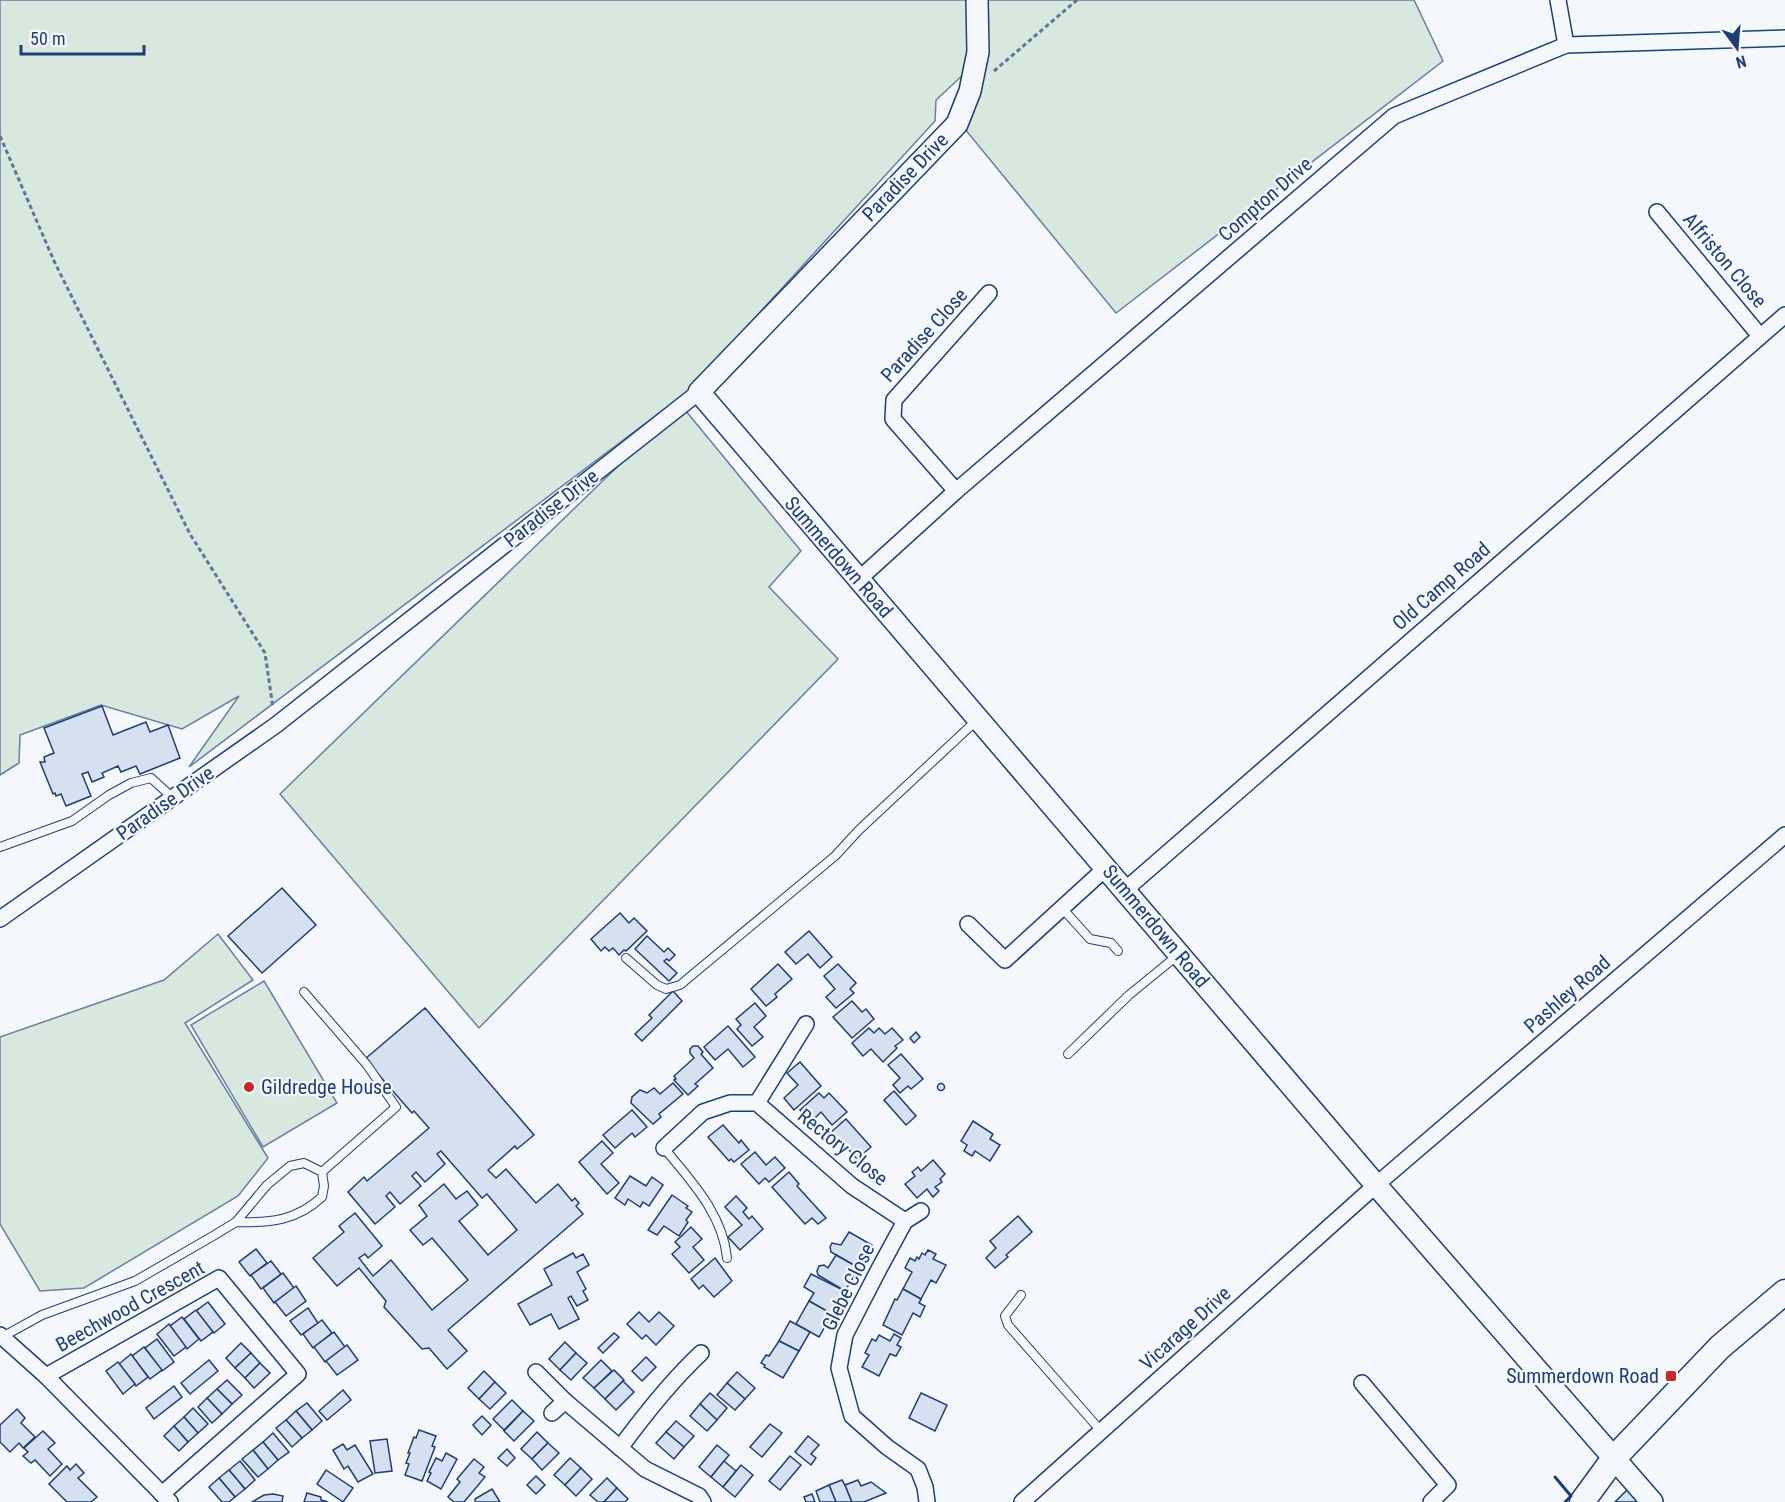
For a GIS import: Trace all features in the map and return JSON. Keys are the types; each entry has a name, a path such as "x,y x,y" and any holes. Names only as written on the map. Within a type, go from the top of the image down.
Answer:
{"main road":[{"path":"1582,1502 1615,1457 1720,1347 1785,1292"}],"street":[{"name":"Paradise Drive","path":"0,919 276,725 699,392 957,124 970,91 978,52 977,0"},
{"path":"1558,0 1566,45"},
{"name":"Compton Drive","path":"858,580 956,491 1394,116 1566,45 1785,38"},
{"name":"Alfriston Close","path":"1657,212 1760,336"},
{"name":"Paradise Close","path":"956,491 893,418 894,400 989,294"},
{"name":"Old Camp Road","path":"1125,890 1785,315"},
{"name":"Summerdown Road","path":"699,392 858,580 1107,867 1376,1185 1652,1502"},
{"name":"Pashley Road","path":"1376,1185 1785,835"},
{"path":"969,924 1005,960 1107,867"},
{"path":"664,1148 703,1112 730,1103 757,1103 806,1024"},
{"name":"Rectory Close","path":"757,1103 852,1186 905,1221"},
{"name":"Vicarage Drive","path":"1022,1502 1376,1185"},
{"path":"905,1221 921,1211"},
{"name":"Glebe Close","path":"905,1221 845,1335 839,1368 852,1416 887,1448 918,1469 927,1502"},
{"name":"Beechwood Crescent","path":"46,1376 219,1278 298,1374 166,1498"},
{"path":"1,1336 46,1376 166,1498"},
{"path":"620,1448 649,1409 701,1353"},
{"path":"536,1372 565,1401 645,1469 699,1496 703,1502"},
{"path":"1362,1383 1448,1485 1431,1502"},
{"path":"552,1413 565,1401"}],"lane":[{"path":"626,958 657,985 666,989 680,985 835,856 859,830 979,719"},
{"path":"0,847 72,821 109,795 131,783 151,778 173,798"},
{"path":"1062,908 1090,939 1111,943 1118,951"},
{"path":"1068,1054 1130,995 1179,954"},
{"path":"304,992 367,1065 396,1107 322,1172"},
{"path":"664,1148 708,1205 726,1243 727,1258"},
{"path":"1,1336 42,1315 135,1281 236,1222 267,1185 290,1166 304,1163 322,1172"},
{"path":"236,1222 265,1223 304,1212 322,1197 324,1186 322,1172"},
{"path":"1020,1295 1005,1316 1008,1325 1101,1431"}],"path":[{"path":"970,91 1077,0"},
{"path":"0,136 54,261 190,534 265,653 276,725"}],"shaded area":[{"path":"0,0 1414,0 1443,61 1116,313 955,117 980,59 936,100 935,121 687,392 189,767 239,696 182,729 101,705 20,735 19,763 0,775"},
{"path":"681,405 801,551 769,587 838,659 479,1028 280,794"},
{"path":"218,934 253,980 185,1023 268,1158 238,1196 84,1288 40,1291 0,1224 0,1037 164,980"},
{"path":"264,981 337,1103 263,1147 191,1025"}],"building":[{"path":"102,706 113,735 146,722 150,732 168,725 180,758 140,774 136,766 121,772 118,766 102,773 104,777 92,782 88,772 82,774 91,796 66,806 61,794 56,796 55,793 53,794 40,762 45,762 44,757 54,753 44,728"},
{"path":"282,888 316,925 262,973 228,936"},
{"path":"620,913 629,923 634,918 647,931 619,955 613,948 609,951 605,947 601,951 591,939"},
{"path":"809,931 832,957 820,968 808,954 796,964 785,952"},
{"path":"647,936 664,952 668,948 675,955 669,961 667,959 664,961 677,973 669,981 635,949"},
{"path":"778,964 792,979 775,994 777,997 766,1006 751,989"},
{"path":"838,964 856,983 850,989 854,993 836,1008 826,997 835,989 824,976"},
{"path":"673,991 682,1001 642,1041 635,1034 652,1018 649,1015"},
{"path":"852,1001 862,1012 866,1009 874,1019 852,1038 833,1017"},
{"path":"755,1003 766,1016 754,1027 763,1037 752,1046 737,1029 741,1025 736,1019"},
{"path":"425,1008 534,1135 517,1149 515,1146 488,1170 496,1178 506,1169 536,1203 558,1184 572,1201 575,1198 579,1203 576,1206 583,1214 448,1330 467,1351 447,1369 429,1348 422,1349 384,1307 386,1301 359,1268 337,1286 313,1258 344,1232 339,1226 355,1213 382,1246 368,1258 365,1254 359,1258 373,1276 391,1260 432,1310 468,1280 432,1238 423,1245 410,1230 427,1216 419,1205 444,1184 456,1199 467,1191 478,1205 459,1221 488,1255 517,1230 487,1194 482,1198 441,1151 437,1154 445,1164 425,1182 416,1172 412,1176 421,1186 400,1204 390,1192 386,1196 395,1207 375,1224 348,1192 364,1177 367,1181 429,1128 414,1111 412,1113 365,1059"},
{"path":"728,1026 755,1057 743,1067 728,1049 715,1060 704,1047"},
{"path":"869,1028 874,1033 879,1028 885,1034 892,1028 903,1040 895,1046 897,1048 883,1062 871,1049 863,1056 852,1043"},
{"path":"916,1032 920,1037 914,1043 910,1038"},
{"path":"693,1046 698,1046 703,1052 701,1054 713,1068 695,1084 698,1086 688,1095 674,1080 676,1079 674,1076 694,1058 690,1053"},
{"path":"901,1054 923,1079 911,1089 908,1086 900,1093 893,1085 900,1078 888,1065"},
{"path":"800,1062 821,1086 794,1110 784,1098 798,1085 787,1073"},
{"path":"673,1083 683,1094 659,1114 661,1117 653,1124 631,1103 632,1097 640,1090 647,1093 654,1088 660,1094"},
{"path":"941,1083 945,1087 941,1091 937,1087"},
{"path":"894,1091 916,1116 906,1125 884,1100"},
{"path":"819,1093 824,1098 829,1093 847,1112 832,1125 821,1112 811,1122 800,1110"},
{"path":"632,1110 647,1127 635,1137 632,1133 615,1148 603,1135"},
{"path":"846,1119 871,1147 857,1159 842,1142 840,1144 830,1133"},
{"path":"973,1121 993,1134 990,1139 1000,1145 990,1161 975,1151 972,1156 964,1151 967,1145 961,1141"},
{"path":"723,1125 739,1143 741,1140 749,1150 734,1162 731,1159 729,1161 708,1137"},
{"path":"602,1141 613,1153 601,1164 619,1183 607,1194 579,1162"},
{"path":"755,1152 766,1165 775,1157 785,1168 769,1182 765,1178 759,1184 741,1164"},
{"path":"933,1160 945,1174 940,1179 942,1182 935,1187 939,1191 933,1197 927,1189 917,1198 905,1184 915,1176 912,1172 918,1167 921,1171"},
{"path":"789,1172 799,1184 797,1186 826,1218 818,1224 812,1218 805,1224 772,1187"},
{"path":"630,1176 646,1186 652,1177 663,1185 649,1206 643,1202 640,1207 628,1199 625,1205 615,1198"},
{"path":"672,1195 688,1206 686,1208 692,1212 679,1236 664,1226 657,1235 648,1230"},
{"path":"736,1196 747,1208 743,1212 749,1219 752,1216 763,1229 740,1250 728,1237 742,1225 725,1207"},
{"path":"1018,1216 1032,1232 995,1268 986,1258 996,1248 990,1241"},
{"path":"691,1227 702,1239 693,1247 704,1260 689,1273 672,1254 680,1247 675,1242"},
{"path":"849,1232 872,1245 859,1268 831,1252 832,1243 841,1245"},
{"path":"256,1249 267,1263 250,1276 239,1262"},
{"path":"928,1250 936,1254 933,1259 946,1265 936,1283 931,1280 921,1299 903,1289 912,1272 905,1268 910,1258 915,1261 922,1253 925,1255"},
{"path":"573,1253 576,1258 583,1254 589,1265 577,1272 586,1289 583,1291 588,1300 577,1306 571,1296 568,1298 579,1319 559,1329 551,1314 530,1325 518,1304 552,1285 544,1269"},
{"path":"836,1255 859,1268 845,1291 818,1275 817,1271 819,1266 824,1265 828,1268"},
{"path":"715,1258 732,1281 714,1297 703,1285 699,1289 691,1279"},
{"path":"271,1261 281,1274 261,1289 251,1275"},
{"path":"283,1273 294,1288 274,1303 263,1288"},
{"path":"811,1274 845,1291 832,1314 809,1301 814,1293 804,1287"},
{"path":"296,1286 306,1301 286,1316 275,1302"},
{"path":"903,1289 921,1299 919,1303 925,1306 920,1317 913,1313 902,1335 883,1325 895,1299 897,1300"},
{"path":"809,1301 832,1314 819,1337 796,1324"},
{"path":"208,1302 225,1324 214,1333 196,1311"},
{"path":"308,1308 318,1323 301,1335 290,1321"},
{"path":"196,1310 213,1332 201,1341 184,1319"},
{"path":"639,1312 649,1322 659,1312 674,1326 656,1345 646,1335 642,1339 627,1324"},
{"path":"182,1317 199,1339 187,1349 170,1326"},
{"path":"322,1320 332,1333 313,1348 303,1334"},
{"path":"790,1321 810,1332 799,1351 779,1341"},
{"path":"169,1324 186,1347 174,1356 157,1334"},
{"path":"334,1332 345,1347 325,1362 314,1347"},
{"path":"614,1333 619,1337 603,1353 598,1348"},
{"path":"894,1334 901,1338 897,1345 901,1347 896,1356 890,1354 879,1376 862,1367 869,1355 865,1353 872,1339 876,1341 879,1335 890,1341"},
{"path":"157,1339 174,1362 162,1371 145,1348"},
{"path":"779,1341 799,1351 783,1378 761,1363"},
{"path":"565,1342 576,1353 560,1370 549,1359"},
{"path":"241,1343 251,1353 235,1368 226,1358"},
{"path":"347,1345 358,1360 337,1375 326,1361"},
{"path":"144,1347 162,1370 150,1379 132,1356"},
{"path":"251,1353 260,1363 245,1378 235,1368"},
{"path":"576,1353 587,1363 571,1380 560,1370"},
{"path":"131,1354 148,1377 136,1386 119,1364"},
{"path":"646,1357 656,1367 642,1381 632,1371"},
{"path":"209,1360 218,1371 190,1394 181,1383"},
{"path":"601,1360 612,1371 594,1388 583,1378"},
{"path":"118,1362 135,1384 123,1394 106,1371"},
{"path":"260,1363 270,1373 254,1388 245,1378"},
{"path":"614,1370 624,1380 605,1399 594,1388"},
{"path":"484,1371 495,1382 479,1399 468,1388"},
{"path":"737,1372 755,1388 745,1399 727,1383"},
{"path":"227,1380 242,1395 232,1404 217,1389"},
{"path":"623,1381 634,1392 616,1410 605,1399"},
{"path":"495,1382 506,1393 490,1409 479,1399"},
{"path":"727,1383 745,1399 735,1410 717,1395"},
{"path":"174,1386 182,1397 154,1419 146,1408"},
{"path":"217,1389 232,1404 222,1414 207,1398"},
{"path":"343,1390 351,1400 327,1420 319,1411"},
{"path":"710,1393 727,1408 717,1420 700,1404"},
{"path":"921,1393 947,1405 935,1431 909,1418"},
{"path":"207,1398 222,1414 212,1423 198,1407"},
{"path":"512,1400 523,1411 504,1430 493,1419"},
{"path":"307,1403 322,1421 312,1430 296,1411"},
{"path":"700,1404 717,1420 707,1431 690,1416"},
{"path":"193,1408 208,1424 198,1433 184,1417"},
{"path":"17,1409 25,1418 21,1423 35,1437 23,1448 19,1443 10,1452 0,1442 0,1425"},
{"path":"296,1411 312,1430 302,1438 286,1420"},
{"path":"523,1411 534,1421 514,1441 504,1431"},
{"path":"482,1416 491,1425 482,1435 473,1425"},
{"path":"184,1417 198,1433 188,1442 174,1426"},
{"path":"286,1420 302,1438 292,1447 276,1428"},
{"path":"676,1421 694,1436 684,1447 666,1432"},
{"path":"770,1424 782,1433 762,1457 750,1447"},
{"path":"174,1426 188,1442 179,1451 164,1436"},
{"path":"419,1430 436,1436 432,1446 435,1447 422,1481 405,1475 409,1464 406,1463 410,1453 408,1453"},
{"path":"43,1431 55,1443 48,1449 62,1464 50,1476 35,1460 31,1463 23,1456 28,1452 24,1448"},
{"path":"537,1432 548,1443 532,1459 521,1449"},
{"path":"666,1432 684,1447 674,1459 656,1443"},
{"path":"273,1433 289,1452 278,1460 263,1442"},
{"path":"808,1436 819,1445 811,1454 816,1458 811,1465 795,1452"},
{"path":"387,1439 392,1471 375,1473 370,1441"},
{"path":"263,1442 278,1460 268,1469 253,1450"},
{"path":"548,1443 559,1453 542,1470 532,1459"},
{"path":"343,1444 347,1450 355,1445 373,1474 358,1482 348,1466 344,1469 333,1450"},
{"path":"717,1445 729,1455 711,1477 699,1467"},
{"path":"507,1449 515,1458 507,1466 498,1458"},
{"path":"253,1450 268,1469 258,1477 242,1459"},
{"path":"446,1453 457,1459 441,1489 427,1481 436,1458 442,1461"},
{"path":"790,1456 801,1465 780,1490 769,1481"},
{"path":"570,1458 581,1468 565,1485 554,1475"},
{"path":"474,1459 484,1467 479,1473 485,1477 464,1502 454,1502 448,1497 460,1482 457,1479"},
{"path":"240,1461 255,1480 245,1489 229,1470"},
{"path":"724,1461 736,1471 723,1487 711,1477"},
{"path":"76,1464 84,1473 78,1478 97,1497 91,1502 67,1502 49,1484 67,1466 70,1470"},
{"path":"741,1465 753,1475 735,1497 723,1487"},
{"path":"581,1468 592,1479 576,1496 565,1485"},
{"path":"229,1470 245,1489 235,1497 219,1478"},
{"path":"326,1470 353,1488 343,1502 317,1484"},
{"path":"536,1476 545,1485 536,1494 527,1485"},
{"path":"219,1478 235,1497 229,1502 222,1502 209,1487"},
{"path":"607,1478 617,1488 604,1502 598,1502 590,1495"},
{"path":"842,1480 852,1502 836,1502 829,1485"},
{"path":"858,1480 861,1486 871,1482 886,1493 864,1502 852,1502 845,1485"},
{"path":"829,1485 836,1502 820,1502 816,1491"},
{"path":"617,1488 628,1499 625,1502 604,1502"},
{"path":"492,1489 500,1502 475,1502 475,1499"},
{"path":"1628,1489 1637,1502 1615,1502"},
{"path":"307,1493 321,1497 321,1500 328,1502 304,1502"},
{"path":"812,1494 815,1502 806,1502 804,1497"},
{"path":"264,1495 283,1496 282,1502 252,1502"}],"wall":[{"path":"1555,1477 1571,1496 1565,1502"}],"place":[{"name":"Gildredge House","path":"249,1087"},
{"name":"Summerdown Road","path":"1671,1376"}]}
